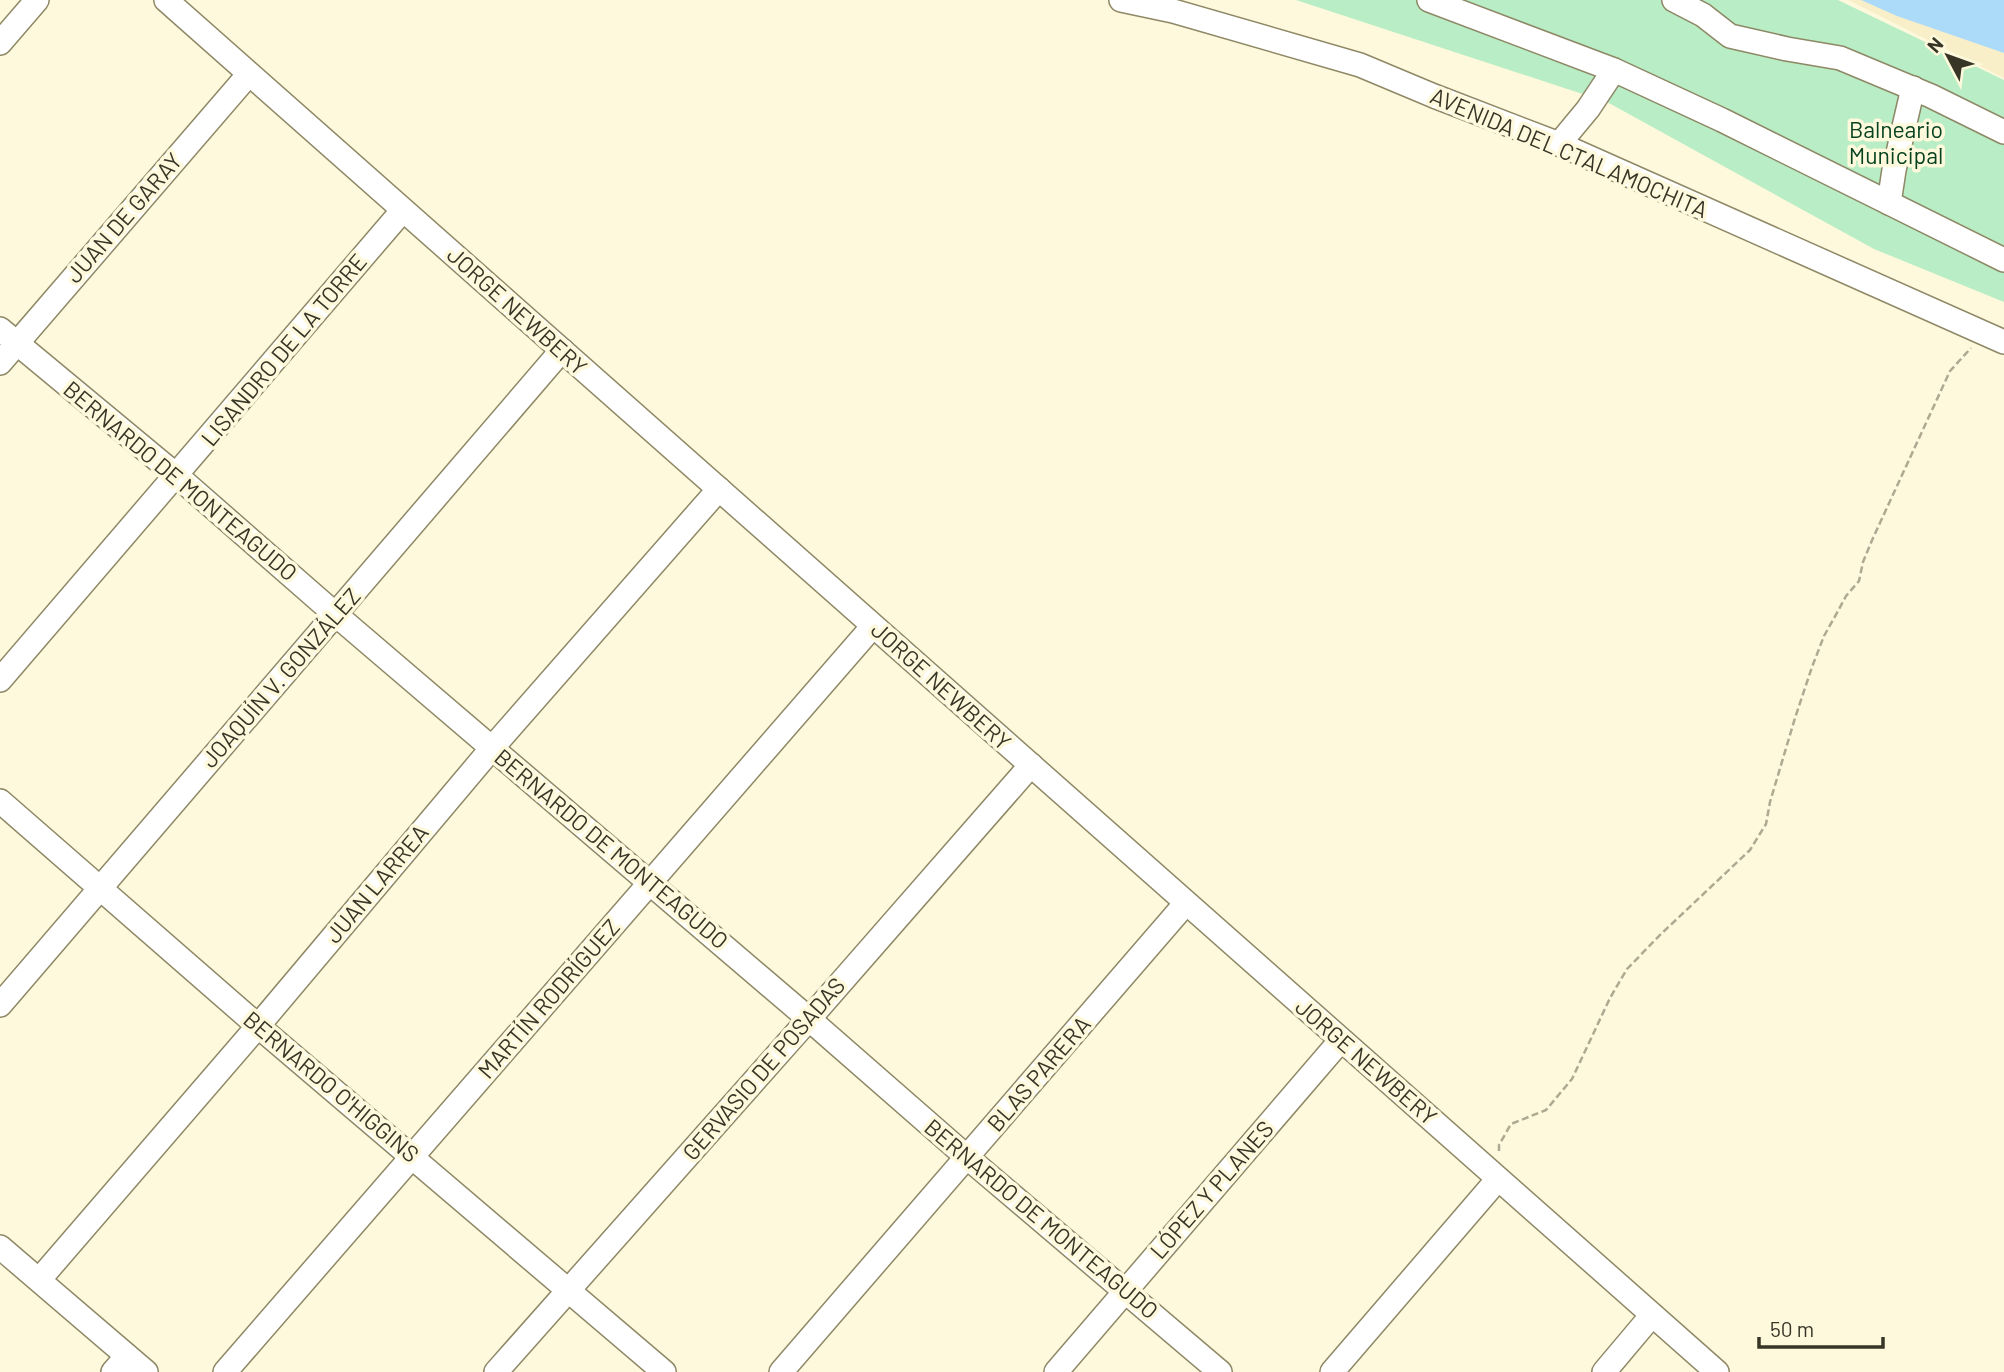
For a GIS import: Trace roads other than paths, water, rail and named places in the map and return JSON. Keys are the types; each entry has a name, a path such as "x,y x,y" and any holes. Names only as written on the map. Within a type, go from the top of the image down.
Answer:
{"street":[{"path":"0,43 37,0"},
{"name":"JORGE NEWBERY","path":"166,0 1717,1372"},
{"name":"AVENIDA DEL CTALAMOCHITA","path":"1121,0 1173,11 1360,65 1559,144 1994,338"},
{"path":"1429,0 1614,70 1722,120 2004,260"},
{"path":"1674,0 1703,15 1730,36 1840,58 1913,88 2004,132"},
{"path":"1559,144 1588,109 1614,70"},
{"name":"JUAN DE GARAY","path":"0,363 8,336 249,74"},
{"path":"1889,204 1913,88"},
{"name":"LISANDRO DE LA TORRE","path":"0,680 403,210"},
{"name":"BERNARDO DE MONTEAGUDO","path":"8,336 176,475 1220,1372"},
{"name":"JOAQUÍN V. GONZÁLEZ","path":"0,1005 562,351"},
{"name":"JUAN LARREA","path":"38,1280 258,1026 492,748 719,489"},
{"name":"MARTÍN RODRÍGUEZ","path":"225,1372 873,626"},
{"name":"GERVASIO DE POSADAS","path":"496,1372 1031,765"},
{"name":"BERNARDO O'HIGGINS","path":"0,801 258,1026 664,1372"},
{"name":"BLAS PARERA","path":"781,1372 1186,903"},
{"name":"LÓPEZ Y PLANES","path":"1056,1372 1341,1040"},
{"path":"1332,1372 1498,1179"},
{"path":"0,1247 38,1280 120,1364 146,1372"},
{"path":"1604,1372 1652,1315"}],"water":[{"path":"1861,0 2004,0 2004,53 1897,16"}],"park label":[{"name":"Balneario Municipal","path":"1896,143"}]}
